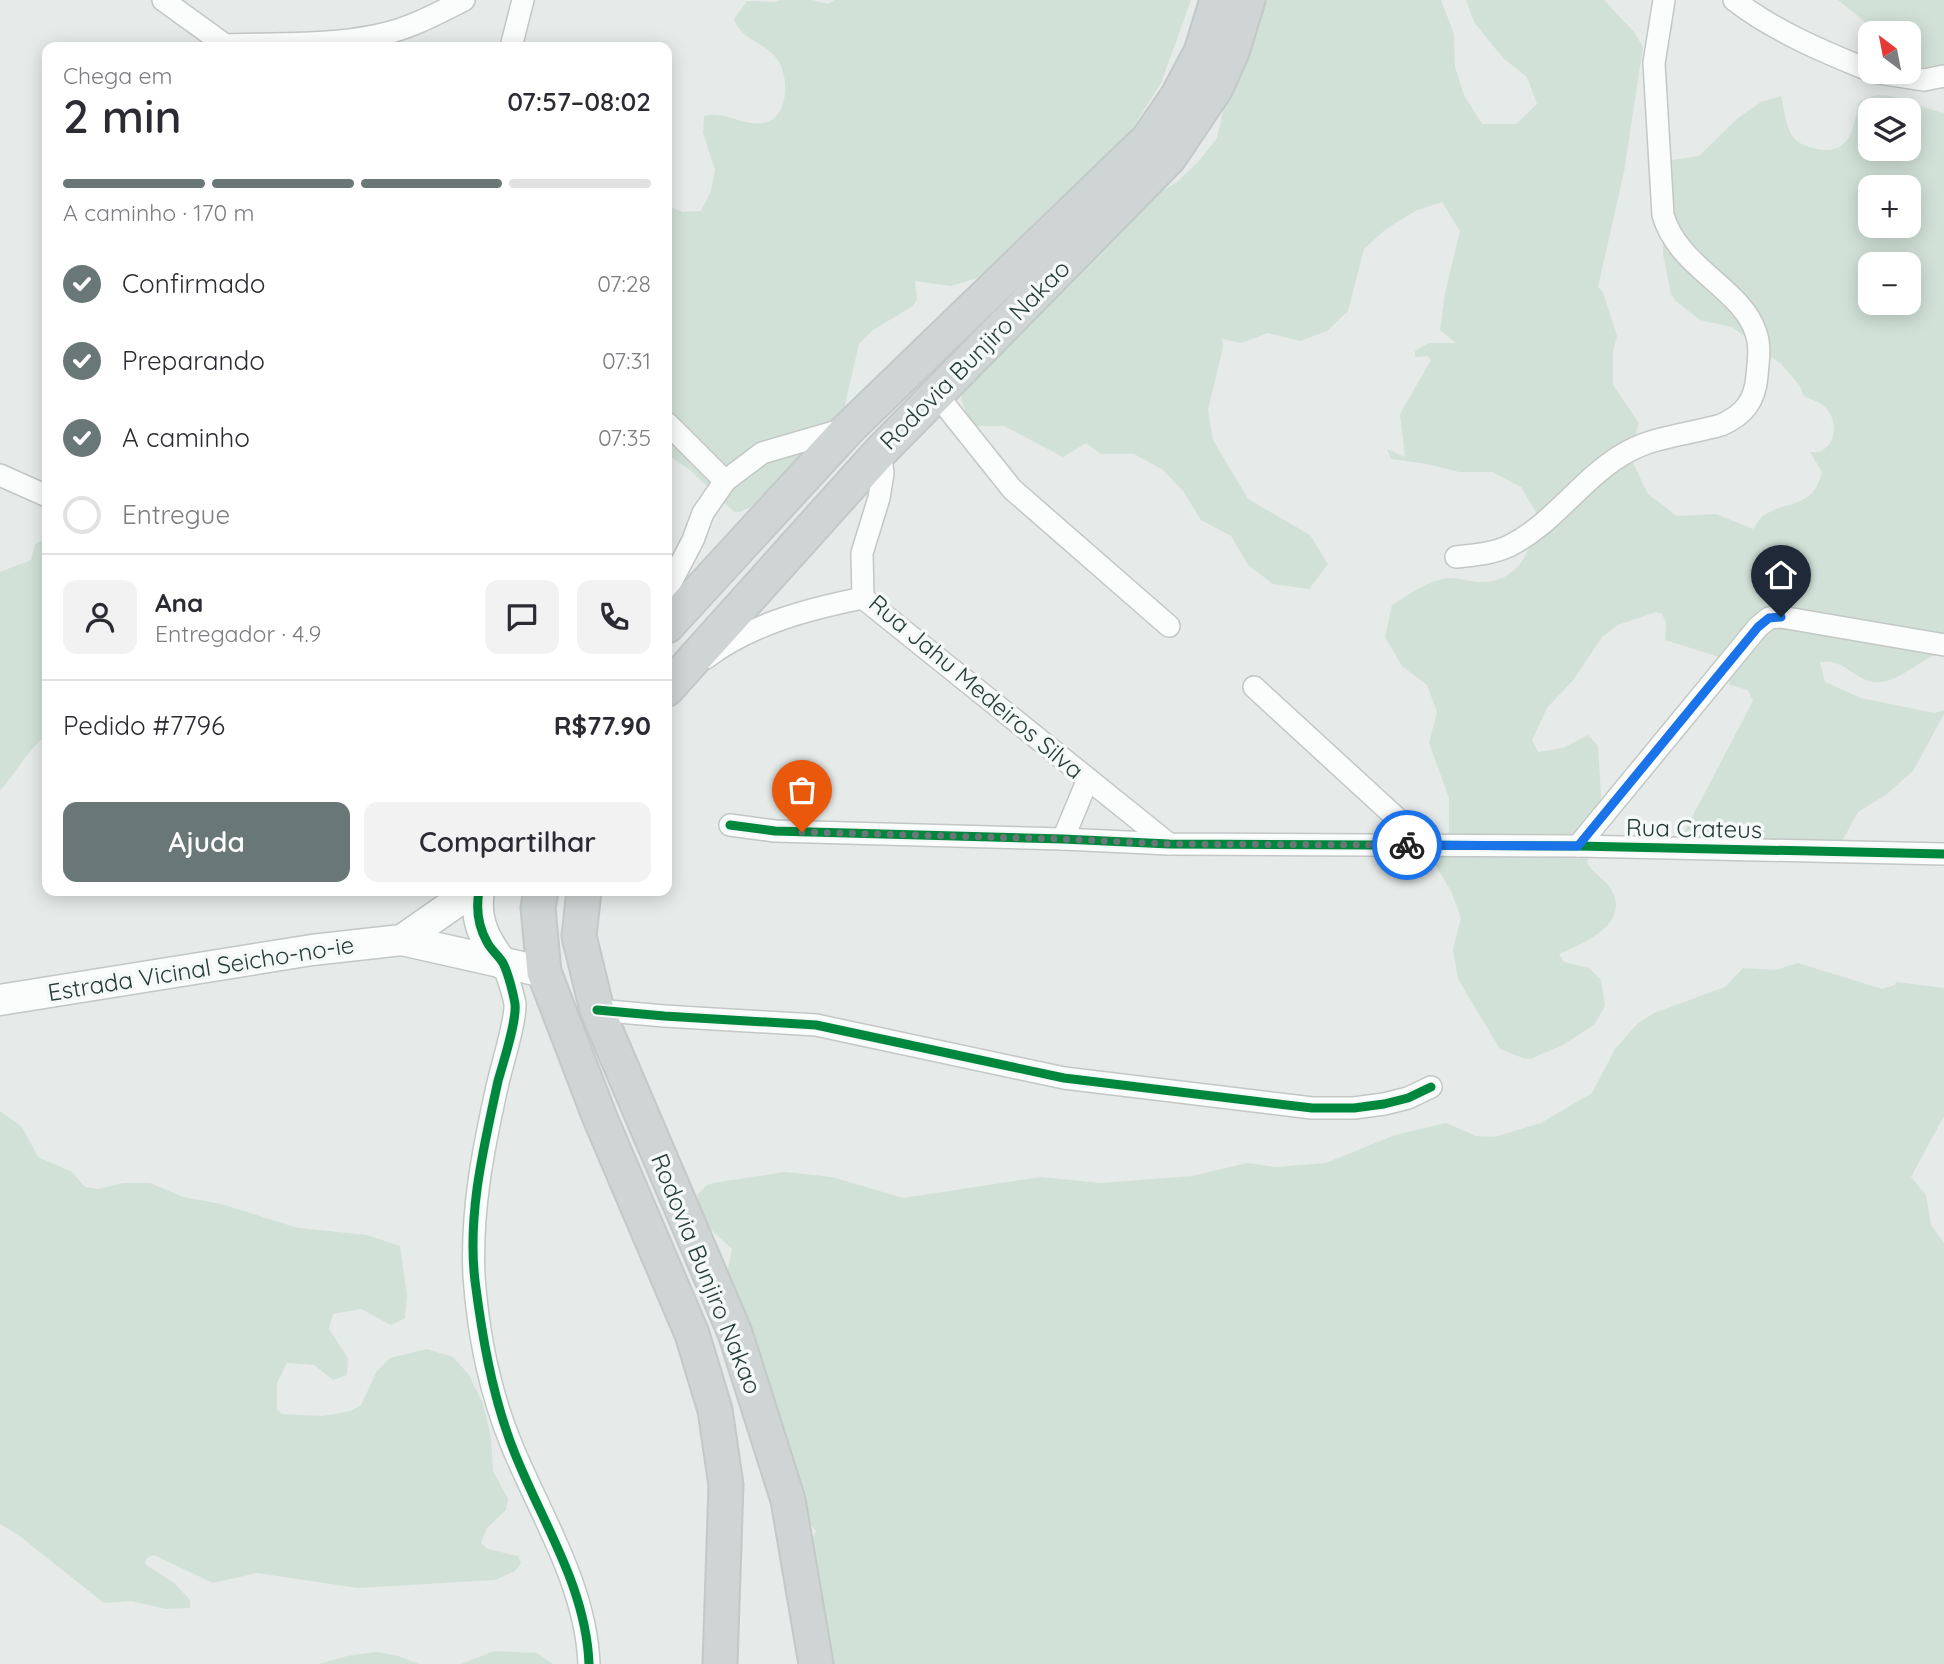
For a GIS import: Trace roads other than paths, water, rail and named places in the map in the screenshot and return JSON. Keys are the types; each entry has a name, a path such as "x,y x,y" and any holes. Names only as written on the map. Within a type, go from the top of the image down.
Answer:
{"main road":[{"name":"Rodovia Bunjiro Nakao","path":"672,621 850,427 1148,139 1177,97 1201,52 1217,0"},
{"name":"Rodovia Bunjiro Nakao","path":"672,685 880,452 1169,158 1216,88 1232,52 1248,0"},
{"name":"Rodovia Bunjiro Nakao","path":"540,896 538,908 544,972 600,1118 692,1334 715,1410 726,1485 720,1664"},
{"name":"Rodovia Bunjiro Nakao","path":"583,896 579,936 597,1010 735,1333 788,1500 816,1664"}],"street":[{"path":"163,0 221,42"},
{"path":"305,42 345,40 408,27 464,0"},
{"path":"512,42 523,0"},
{"path":"1456,557 1488,553 1507,547 1534,531 1569,497 1625,453 1640,445 1702,431 1733,420 1750,404 1754,394 1759,347 1756,331 1732,299 1677,245 1667,231 1663,215 1654,63 1664,0"},
{"path":"1734,0 1754,15 1858,67"},
{"path":"1922,80 1944,76"},
{"path":"937,395 1012,489 1169,626"},
{"path":"672,580 703,513 724,481 762,453 850,427"},
{"path":"672,428 724,481"},
{"name":"Rua Jahu Medeiros Silva","path":"880,452 883,473 879,499 862,554 863,598 1169,844"},
{"path":"0,475 42,494"},
{"path":"672,687 708,656 746,635 806,610 863,598"},
{"path":"1578,846 1758,627 1769,618 1781,617 1944,645"},
{"path":"1254,687 1426,845"},
{"path":"1063,839 1088,779"},
{"name":"Rua Crateus","path":"730,825 775,831 1169,844 1578,846 1944,855"},
{"path":"402,940 465,896"},
{"path":"480,896 478,914 481,926 486,941 503,964 515,1006 482,1154 477,1187 474,1276 494,1393 511,1443 579,1602 589,1664"},
{"path":"402,940 544,972"},
{"name":"Estrada Vicinal Seicho-no-ie","path":"0,1000 312,950 402,940"},
{"path":"597,1010 816,1025 1064,1078 1312,1108 1354,1108 1384,1104 1408,1098 1431,1087"}]}
